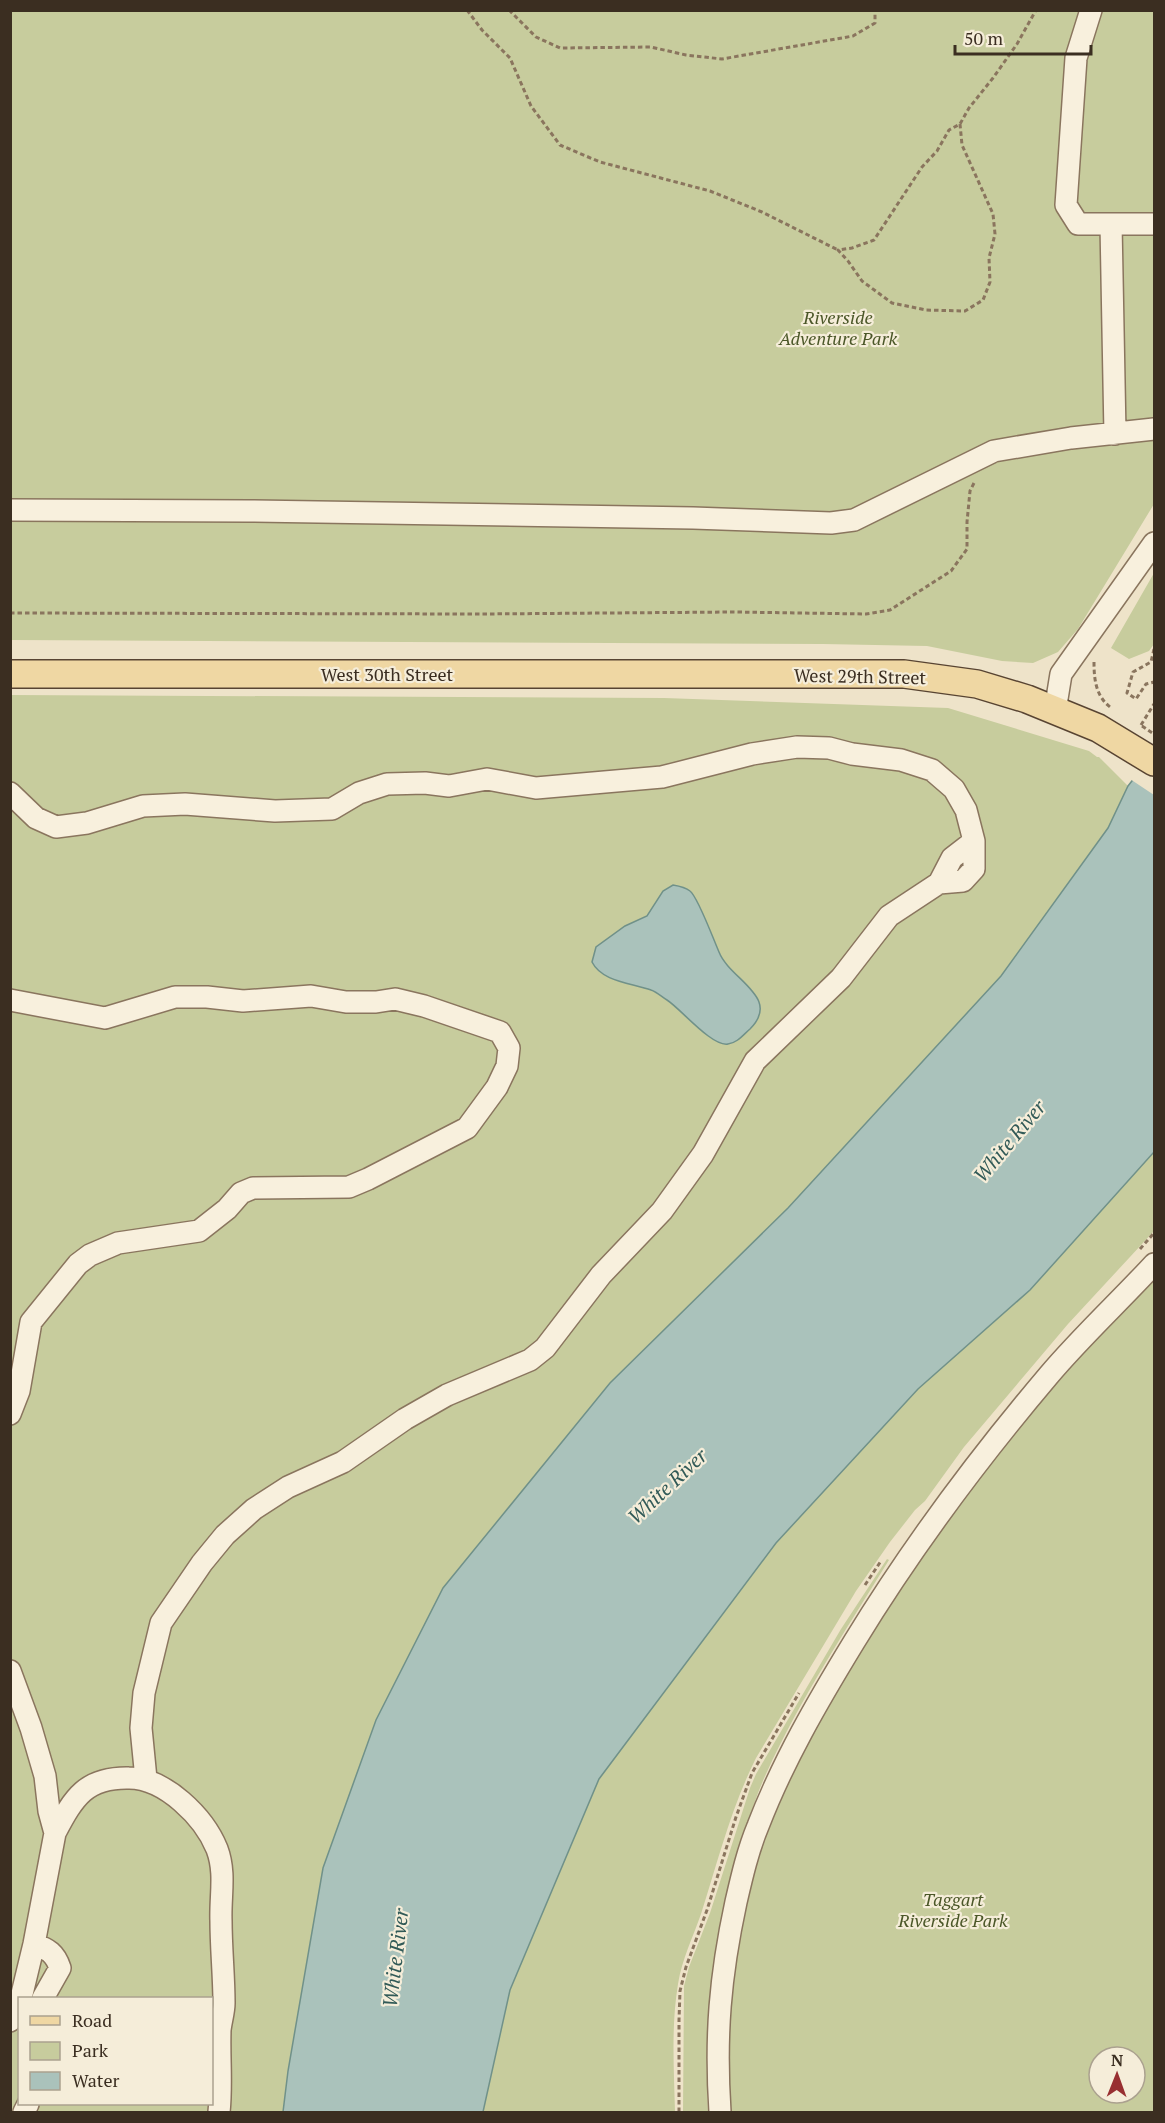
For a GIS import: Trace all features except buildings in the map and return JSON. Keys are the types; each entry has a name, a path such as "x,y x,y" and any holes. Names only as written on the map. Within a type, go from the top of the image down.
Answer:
{"main road":[{"name":"West 30th Street","path":"10,674 764,675"},
{"name":"West 29th Street","path":"764,675 880,674 926,676 977,684 1027,699 1098,728 1133,735 1155,762"}],"street":[{"path":"1091,10 1076,58 1066,205 1078,224 1155,224"},
{"path":"1111,224 1115,434"},
{"path":"10,510 682,518 831,523 854,520 994,451 1071,438 1155,429"},
{"path":"958,468 980,471"},
{"path":"1055,711 1061,674 1155,543"},
{"path":"10,793 36,818 56,827 87,823 143,806 184,804 275,812 332,809 359,793 387,784 425,783 449,786 488,779 536,788 662,777 708,764 796,747 829,748 852,754 901,760 932,770 954,789 966,810 974,841 974,869 963,881 939,883 889,916 841,978 755,1061 703,1154 685,1181 662,1211 601,1275 544,1348 530,1360 447,1395 405,1419 343,1462 288,1487 254,1509 225,1535 202,1563 161,1623 144,1693 141,1728 146,1779"},
{"path":"10,1000 105,1018 175,997 207,997 243,1001 312,996 346,1002 376,1002 395,999 424,1006 500,1032 509,1048 507,1066 497,1087 467,1128 368,1179 349,1187 253,1188 241,1193 227,1209 200,1231 118,1243 90,1255 78,1264 31,1322 19,1391 10,1414"},
{"path":"720,2112 717,2024 731,1925 740,1883 757,1827 796,1742 820,1697 889,1584 960,1484 1006,1424 1050,1374 1155,1264"},
{"path":"10,1671 42,1766 55,1833"},
{"path":"21,1997 34,1944 55,1833 66,1811 85,1788 109,1777 146,1779 164,1789 188,1807 206,1826 218,1851 224,1878 221,1912 224,2004 220,2031 222,2066 219,2112"},
{"path":"34,1944 48,1949 56,1957 60,1968 44,1997"},
{"path":"10,2021 18,2007"}],"path":[{"path":"467,10 482,30 510,58 531,106 560,145 600,162 710,191 762,212 838,250 862,281 892,303 926,310 965,311 983,300 990,282 989,258 995,234 993,214 962,145 960,124"},
{"path":"509,10 536,37 560,48 651,47 686,56 722,59 853,36 874,23 875,10"},
{"path":"838,250 852,248 874,240 922,167 938,151 949,130 960,124 969,108 1017,44 1036,10"},
{"path":"10,613 734,612 866,614 890,610 951,570 967,549 970,491 980,471"},
{"path":"1155,649 1151,662 1133,672 1127,693 1136,699 1146,684 1155,682"},
{"path":"1094,656 1094,681 1103,701 1112,709"},
{"path":"1133,735 1155,704"},
{"path":"1133,735 1153,733"}],"green space":[{"name":"Riverside Adventure Park","path":"10,11 1154,11 1154,504 1078,629 1058,652 1033,663 1002,661 927,646 11,640"},
{"path":"1154,573 1154,644 1149,651 1129,659 1111,648"},
{"path":"11,695 664,698 948,708 1089,751 1099,757 1128,786 1108,828 1001,976 788,1208 610,1383 323,1868 283,2112 11,2112"},
{"path":"1154,1152 1154,1231 1068,1324 964,1447 925,1501 890,1542 856,1591 756,1758 732,1815 680,1975 674,2032 675,2112 483,2112 510,1990 599,1779 776,1543 918,1389 1030,1290"},
{"name":"Taggart Riverside Park","path":"1154,1271 1154,2112 729,2112 727,2100 730,1991 749,1885 763,1840 809,1729 896,1588 970,1484"},
{"path":"887,1559 889,1560 824,1665 779,1746 757,1796 734,1868 718,1937 707,2041 708,2112 683,2112 684,1986 750,1788 841,1629"}],"water":[{"name":"White River","path":"1154,753 1154,1152 1030,1290 918,1389 776,1543 599,1779 510,1990 483,2112 283,2112 323,1868 376,1720 443,1588 610,1383 788,1208 1001,976 1108,828 1128,786"},
{"path":"673,885 690,891 693,895 725,962 757,998 760,1007 758,1018 750,1029 731,1043 714,1040 655,992 610,978 597,969 592,962 596,947 625,926 647,916 663,891"}],"pier":[{"path":"1154,750 1154,795 1130,779"}]}
